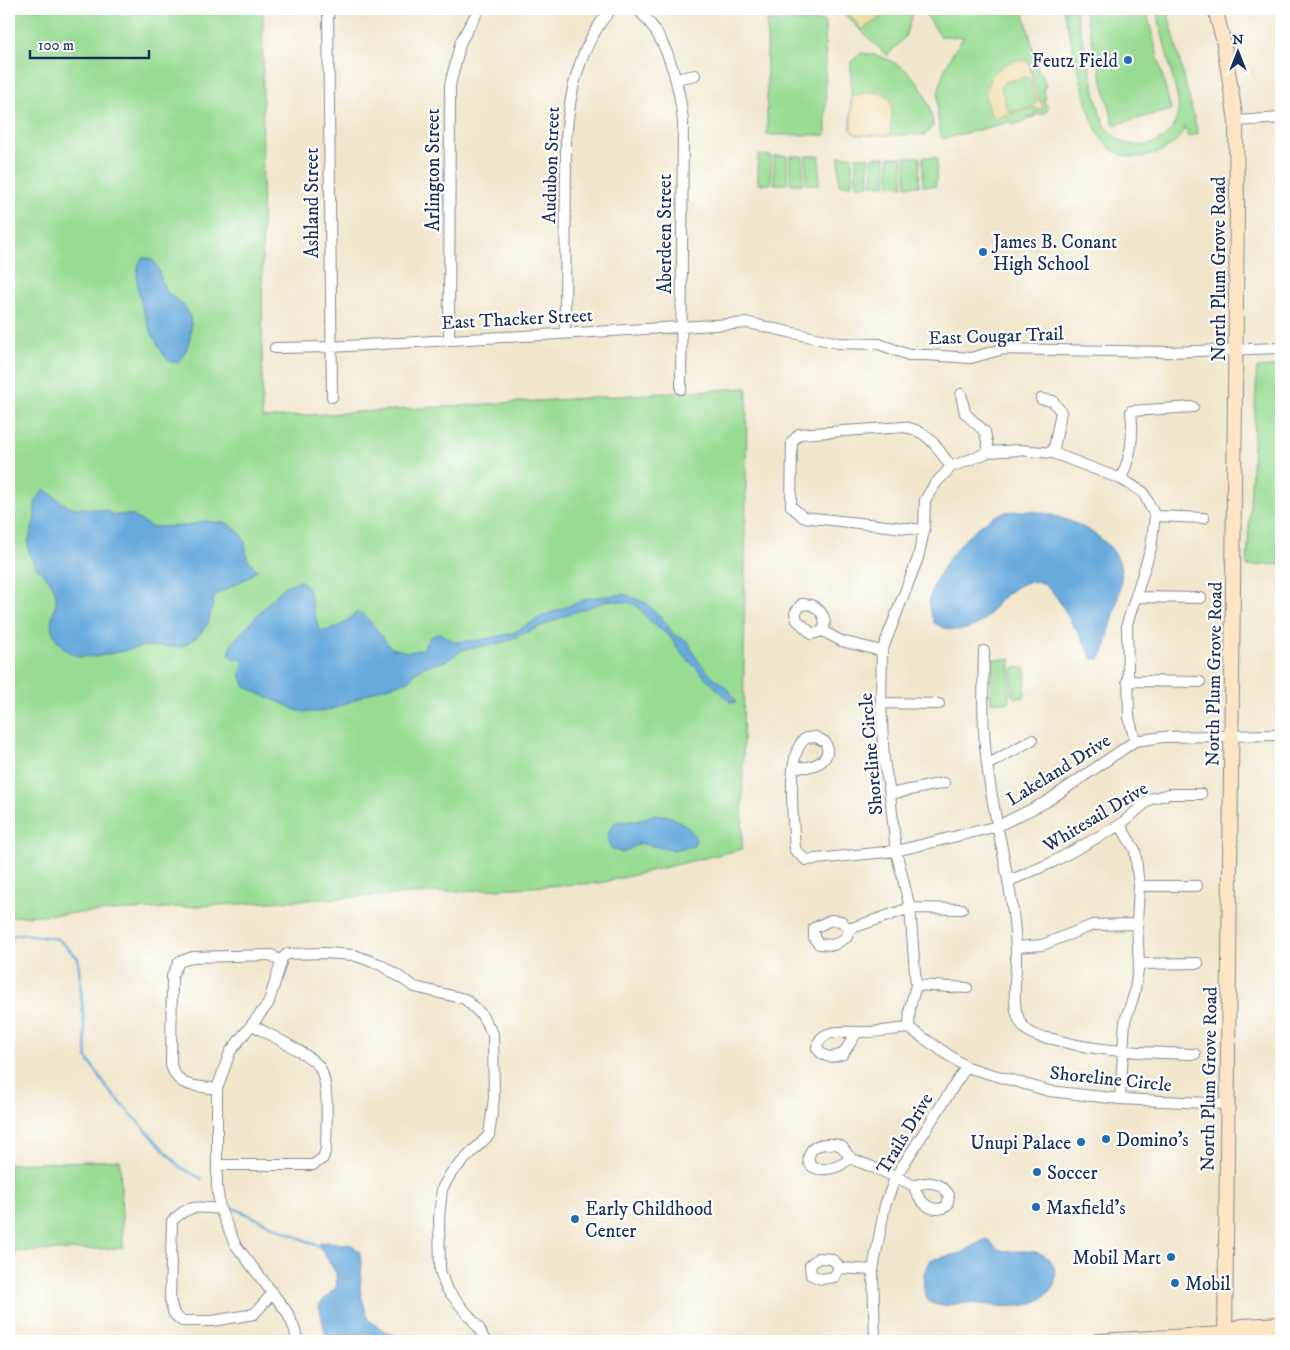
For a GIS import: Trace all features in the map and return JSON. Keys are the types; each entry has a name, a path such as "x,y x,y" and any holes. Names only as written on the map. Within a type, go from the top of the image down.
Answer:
{"street":[{"name":"Ashland Street","path":"328,9 332,397"},
{"name":"Arlington Street","path":"449,338 450,85 461,41 479,9"},
{"name":"Audubon Street","path":"565,333 566,141 568,109 574,78 584,50 599,24 611,9"},
{"name":"Aberdeen Street","path":"637,9 664,47 676,79 682,121 681,389"},
{"name":"North Plum Grove Road","path":"1215,9 1223,39 1236,120 1236,351 1225,1338"},
{"path":"676,79 695,75"},
{"path":"1236,120 1281,118"},
{"name":"East Thacker Street","path":"275,348 330,347 449,338 681,326 749,323 760,326"},
{"name":"East Cougar Trail","path":"760,326 838,344 879,344 909,355 971,358 1003,349 1236,351"},
{"path":"1236,351 1281,348"},
{"path":"961,394 965,412 984,432 989,452"},
{"path":"1041,399 1053,401 1061,412 1053,453"},
{"path":"1121,479 1131,454 1133,435 1131,411 1193,406"},
{"path":"924,530 803,517 791,506 792,442 799,434 904,427 918,429 926,434 951,467"},
{"name":"Shoreline Circle","path":"1155,516 1143,492 1121,479 1053,453 1019,450 989,452 951,467 935,484 925,500 924,530 918,558 882,652 881,703 884,761 890,794 896,851 910,908 916,985 910,1007 909,1028 966,1067 1049,1091 1120,1100 1227,1104"},
{"path":"1134,741 1129,717 1127,624 1151,548 1155,516 1204,518"},
{"path":"1137,597 1201,598"},
{"path":"823,631 841,641 882,652"},
{"path":"984,651 983,719 987,765 1009,881 1016,947 1016,1010 1021,1023 1031,1033 1072,1045 1123,1051 1195,1054"},
{"path":"1127,681 1200,682"},
{"path":"881,703 939,704"},
{"name":"Lakeland Drive","path":"795,766 793,772 795,850 806,860 896,851 998,826 1046,802 1134,741 1163,737 1281,735"},
{"path":"987,765 1032,740"},
{"path":"890,794 944,783"},
{"name":"Whitesail Drive","path":"1009,881 1051,863 1120,825 1150,799 1170,794 1201,794"},
{"path":"1120,825 1135,850 1139,886 1137,924 1139,964 1134,995 1125,1020 1120,1100"},
{"path":"1139,886 1197,886"},
{"path":"849,929 910,908 962,909"},
{"path":"1016,947 1042,945 1093,925 1137,924"},
{"path":"297,1341 295,1330 287,1312 235,1244 220,1208 217,1186 217,1089 230,1052 268,1004 280,962 287,954 324,953 354,956 382,965 415,987 465,1000 481,1014 493,1034 494,1098 489,1135 451,1173 442,1189 439,1218 440,1270 446,1288 479,1328 485,1341"},
{"path":"217,1089 182,1083 174,1076 171,1065 172,976 180,962 193,957 272,955 280,962"},
{"path":"1139,964 1198,963"},
{"path":"916,985 967,988"},
{"path":"218,1165 313,1165 323,1158 326,1149 324,1080 320,1067 309,1058 252,1025"},
{"path":"857,1032 909,1028"},
{"name":"Trails Drive","path":"875,1341 873,1270 885,1205 896,1176 966,1067"},
{"path":"850,1157 896,1176 914,1186"},
{"path":"220,1208 193,1207 181,1212 172,1221 170,1300 174,1314 182,1322 213,1321 254,1314 272,1294"},
{"path":"839,1268 873,1270"},
{"path":"1225,1338 1241,1326 1281,1324"},
{"path":"1098,1341 1281,1338"}],"green space":[{"path":"9,9 263,9 262,418 747,388 742,849 600,883 9,917"},
{"path":"845,9 914,9 905,37 887,56 845,15"},
{"path":"923,9 1023,9 1039,73 1042,73 1046,87 1043,88 1046,99 1043,99 1048,108 1045,114 1034,114 1036,116 1025,119 1026,121 1011,125 1010,122 942,139 938,112 940,86 943,73 955,49 964,37 940,36"},
{"path":"1063,9 1075,9 1098,108 1106,127 1124,142 1146,145 1160,140 1169,132 1175,123 1178,112 1178,100 1156,9 1167,9 1198,134 1188,137 1185,127 1170,146 1147,156 1130,157 1117,153 1106,144 1098,133 1087,105"},
{"name":"Feutz Field","path":"1084,9 1146,9 1171,110 1114,125"},
{"path":"767,21 825,21 826,135 767,135"},
{"path":"861,53 889,60 911,75 920,86 926,97 933,126 925,135 857,135 851,130 851,62"},
{"path":"758,155 771,156 771,184 758,184"},
{"path":"774,156 787,156 787,184 774,184"},
{"path":"790,156 803,156 803,184 790,184"},
{"path":"806,156 820,156 819,185 806,184"},
{"path":"839,156 852,156 852,185 839,185"},
{"path":"856,157 869,157 869,185 856,185"},
{"path":"873,157 886,157 886,185 872,185"},
{"path":"889,157 903,157 903,186 889,185"},
{"path":"906,157 920,157 919,186 906,186"},
{"path":"923,157 937,158 936,186 923,186"},
{"path":"1281,366 1281,564 1247,566 1257,368"},
{"path":"992,659 1010,659 1009,702 991,702"},
{"path":"1024,668 1026,670 1025,697 1015,698 1012,695 1012,670"},
{"path":"120,1160 123,1248 9,1252 9,1164"}],"sand":[{"path":"845,9 887,9 879,19 862,30"},
{"path":"1028,61 1039,101 1042,103 1043,108 1040,110 1034,108 994,118 988,109 986,100 988,81 1000,67 1009,62","holes":["1026,77 1031,80 1036,102 1034,106 1011,112 1007,109 1001,87 1004,82"]},
{"path":"869,92 880,93 887,96 891,101 890,135 857,135 851,130 852,96"}],"water":[{"path":"142,258 153,260 165,289 183,305 190,318 191,334 189,342 178,362 170,362 163,354 149,328 139,296 137,281 138,268"},
{"path":"44,489 69,507 105,510 114,515 132,515 151,527 187,526 204,521 227,523 240,533 245,542 247,558 258,571 255,570 251,576 215,595 208,623 199,635 182,647 145,646 95,657 79,657 63,647 54,634 51,627 56,603 53,585 35,565 29,552 28,546 35,518 35,504"},
{"path":"1029,511 1055,516 1085,528 1098,536 1117,557 1121,570 1120,588 1104,654 1099,659 1091,658 1087,647 1054,594 1040,583 1023,584 1013,590 999,601 987,617 975,626 955,630 941,627 934,623 929,605 932,592 937,578 956,550 980,526 993,517 1006,512"},
{"path":"301,581 306,585 309,592 316,622 322,631 337,627 356,613 364,614 391,648 409,652 423,649 430,637 440,633 455,642 482,640 513,633 543,616 589,598 624,594 646,603 663,619 674,635 688,641 701,664 727,689 736,703 730,702 681,653 670,637 651,622 638,607 632,603 610,600 572,613 504,642 462,650 446,661 426,666 414,673 409,681 377,690 337,707 319,712 299,711 257,693 244,685 240,674 244,665 243,660 234,659 229,655 232,643 271,600 285,586"},
{"path":"656,814 673,818 690,829 696,839 694,846 671,850 640,843 622,853 611,848 608,835 616,822 636,821"},
{"path":"985,1239 1001,1250 1035,1252 1047,1257 1054,1266 1055,1280 1052,1289 1034,1303 1023,1306 967,1303 943,1305 929,1302 926,1297 924,1281 925,1270 930,1260 962,1253"},
{"path":"320,1243 352,1245 359,1251 362,1262 360,1290 368,1320 386,1332 408,1341 327,1341 319,1305 337,1286 336,1273 320,1247"}],"waterway":[{"path":"9,936 22,934 58,939 78,958 87,1058 107,1088 180,1167 202,1179"},
{"path":"224,1201 231,1207 320,1247"}],"place":[{"name":"Feutz Field","path":"1128,60"},
{"name":"James B. Conant High School","path":"983,252"},
{"name":"Domino's","path":"1106,1139"},
{"name":"Unupi Palace","path":"1081,1142"},
{"name":"Soccer","path":"1037,1172"},
{"name":"Maxfield's","path":"1036,1207"},
{"name":"Early Childhood Center","path":"575,1219"},
{"name":"Mobil Mart","path":"1171,1257"},
{"name":"Mobil","path":"1175,1283"}]}
